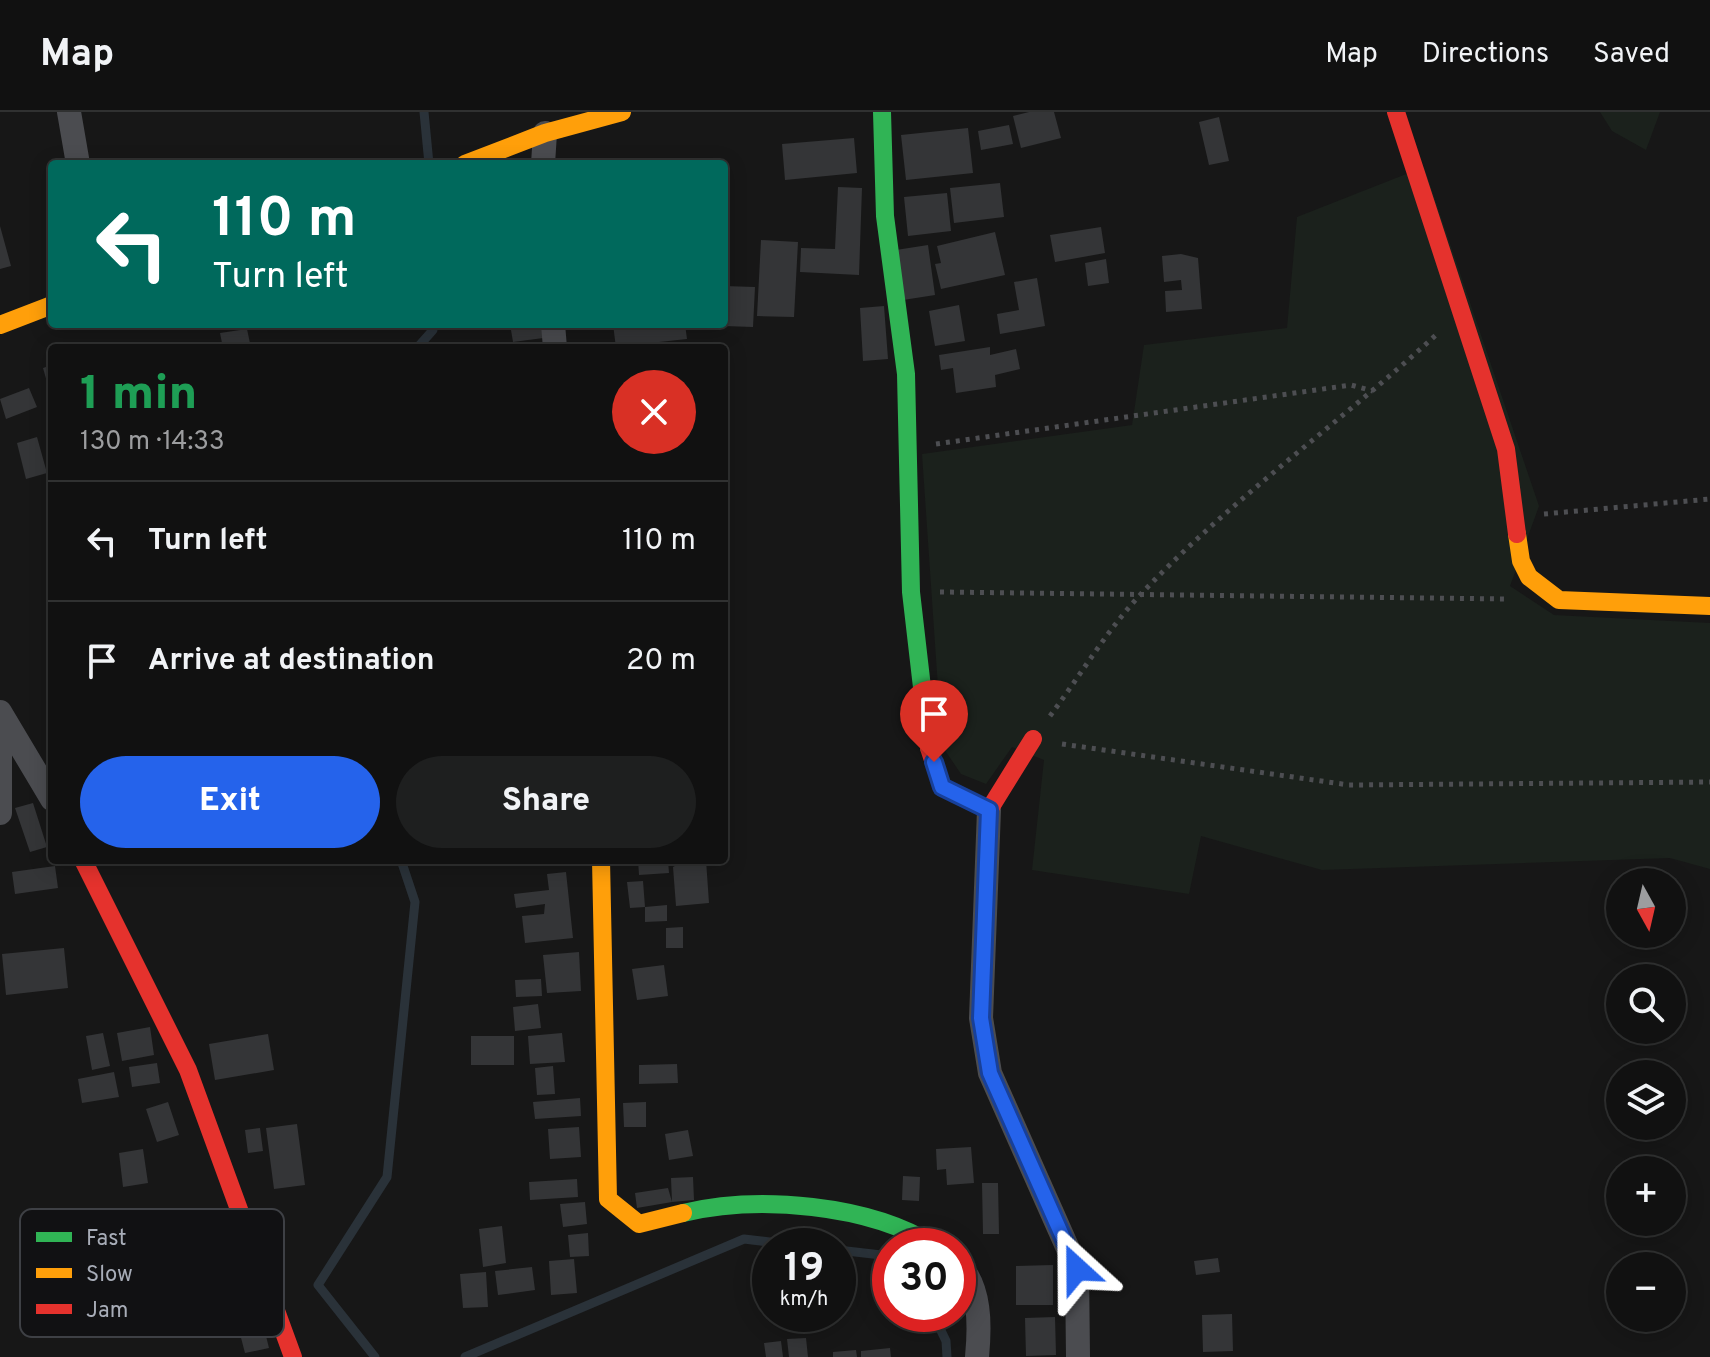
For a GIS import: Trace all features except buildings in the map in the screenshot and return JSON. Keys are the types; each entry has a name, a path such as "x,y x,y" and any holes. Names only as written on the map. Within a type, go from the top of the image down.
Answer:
{"street":[{"path":"69,112 77,160"},
{"path":"479,160 545,133 622,112"},
{"path":"882,112 885,216 906,374 911,592 925,737 942,787 989,810"},
{"path":"1396,112 1506,449 1521,561 1529,577 1559,600 1710,606"},
{"path":"543,160 545,133"},
{"path":"0,325 48,307"},
{"path":"0,712 48,792"},
{"path":"1033,739 989,810 981,1018 990,1073 1077,1269 1078,1357"},
{"path":"0,747 0,813"},
{"path":"85,864 188,1070 239,1209"},
{"path":"601,864 608,1199 639,1224 708,1207 751,1202 870,1216 907,1228"},
{"path":"976,1307 980,1327 977,1357"},
{"path":"284,1332 293,1357"}],"path":[{"path":"1460,313 1374,392 1294,453 1139,595 1033,739 1349,785 1710,782"},
{"path":"908,448 1351,385 1374,392"},
{"path":"1515,515 1710,499"},
{"path":"911,592 1512,600"}],"shaded area":[{"path":"1600,112 1660,112 1646,150 1612,131"},
{"path":"1424,167 1539,506 1510,586 1554,615 1710,623 1710,869 1670,858 1322,870 1201,836 1189,894 1032,870 1044,760 1012,747 986,784 961,774 942,746 922,454 1132,425 1144,345 1287,328 1297,217"}],"waterway":[{"path":"424,112 429,160"},
{"path":"421,344 433,328"},
{"path":"375,1357 318,1285 387,1177 415,902 402,864"},
{"path":"465,1357 744,1239 752,1240"},
{"path":"856,1252 872,1254"},
{"path":"942,1332 947,1357"}],"traffic: fast":[{"path":"882,112 885,216 906,374 911,592 929,748"},
{"path":"683,1213 778,1204 846,1212 897,1228"}],"traffic: slow":[{"path":"475,160 545,133 622,112"},
{"path":"0,325 48,307"},
{"path":"1517,534 1521,561 1529,577 1559,600 1710,606"},
{"path":"601,864 608,1199 639,1224 683,1213"}],"traffic: jam":[{"path":"1396,112 1506,449 1517,534"},
{"path":"929,748 942,787 989,810 1033,739"},
{"path":"85,864 188,1070 239,1209"},
{"path":"284,1332 293,1357"}],"route":[{"path":"934,762 942,787 989,810 981,1018 990,1073 1077,1269"}]}
